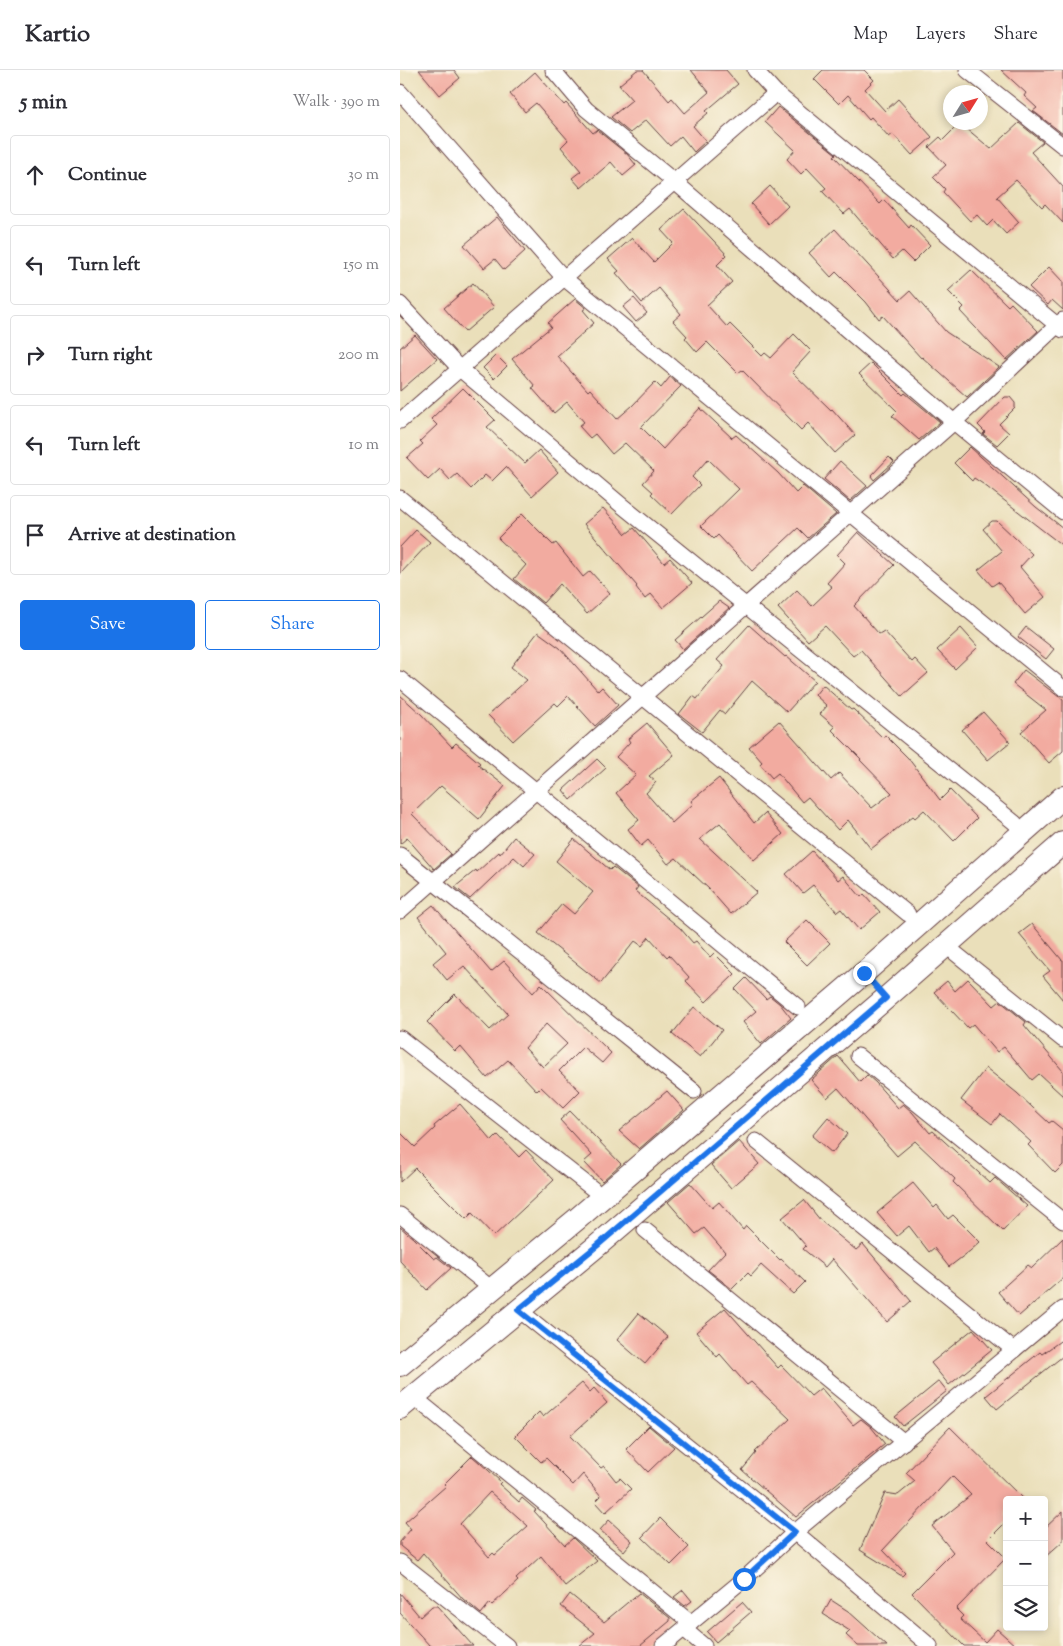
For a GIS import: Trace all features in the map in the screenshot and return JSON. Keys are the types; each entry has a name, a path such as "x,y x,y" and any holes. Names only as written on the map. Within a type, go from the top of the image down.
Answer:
{"main road":[{"path":"400,1365 864,973 1032,826 1063,796"},
{"path":"410,1405 518,1310 598,1245 886,998 1063,843"},
{"path":"864,973 886,998"}],"street":[{"path":"553,70 586,109 675,182 954,422 1063,512"},
{"path":"400,911 954,422 1061,325 776,93 755,70"},
{"path":"967,70 1063,146"},
{"path":"400,92 564,278 1063,688"},
{"path":"400,421 776,93"},
{"path":"400,304 460,369 620,504 1015,823"},
{"path":"400,498 908,914"},
{"path":"400,680 798,1007"},
{"path":"400,855 694,1091"},
{"path":"955,953 1063,1040"},
{"path":"400,1038 593,1188"},
{"path":"858,1056 1063,1221"},
{"path":"756,1141 1014,1350"},
{"path":"400,1215 492,1289"},
{"path":"645,1230 904,1442"},
{"path":"663,1646 744,1579 795,1532 1063,1309"},
{"path":"518,1310 795,1532 930,1646"},
{"path":"410,1405 687,1626 704,1646"},
{"path":"400,1562 507,1646"}],"building":[{"path":"419,70 454,70 460,78 440,95"},
{"path":"637,70 643,70 669,101 672,98 685,113 709,92 691,70 726,70 738,84 706,111 708,113 693,126 706,141 694,152 681,136 670,146 646,120 630,133 611,117 632,100 619,85"},
{"path":"823,70 864,70 874,80 865,89 885,111 898,99 932,137 912,155 893,134 889,137 871,117 869,119 848,95 839,104 814,79"},
{"path":"1001,70 1063,70 1063,134 1033,111 1037,108 1024,96 1026,93"},
{"path":"535,72 564,105 566,103 593,133 597,130 627,154 636,165 623,176 611,162 581,188 572,178 581,171 561,147 568,140 536,103 525,112 510,94"},
{"path":"778,107 836,154 834,156 880,204 884,200 909,228 911,225 930,245 913,262 902,251 893,259 850,209 844,214 822,191 826,188 807,168 801,174 787,159 795,150 765,122"},
{"path":"1019,123 1043,142 1031,152 1063,187 1063,223 1045,204 1042,207 1016,180 997,197 1019,222 1006,234 993,220 987,226 977,215 970,221 943,192 945,189 933,177 946,165 929,147 940,137 943,140 953,130 968,130 991,149"},
{"path":"770,186 788,206 769,224 751,204"},
{"path":"684,209 727,255 717,265 732,282 707,305 727,327 730,324 762,356 765,353 771,358 794,334 811,351 792,372 832,409 855,435 835,453 808,423 801,430 742,370 738,373 707,342 697,352 685,338 687,336 673,321 681,314 659,288 642,303 616,273 619,271 608,259 632,238 654,262 673,243 661,230"},
{"path":"497,217 525,251 504,270 495,259 484,268 464,245"},
{"path":"835,229 900,300 910,291 946,332 999,367 967,397 921,358 883,316 879,319 866,302 836,272 831,277 809,253"},
{"path":"1049,267 1063,282 1063,310 1052,300 1048,305 1029,287"},
{"path":"971,270 1008,306 1011,303 1038,331 1006,360 960,311 964,307 948,291"},
{"path":"473,283 494,307 465,332 444,308"},
{"path":"634,298 647,313 636,322 623,307"},
{"path":"575,299 586,308 583,310 594,323 557,356 588,391 590,389 617,419 655,382 661,388 670,377 681,386 641,427 663,449 700,408 732,438 736,435 778,473 796,493 803,486 836,514 808,538 798,528 752,571 718,535 714,539 701,526 739,489 708,459 692,477 700,485 672,514 651,494 653,492 643,483 654,471 625,443 612,454 595,434 590,438 579,426 584,422 567,402 554,413 532,388 535,386 512,359 551,327 548,323"},
{"path":"415,335 437,359 400,391 400,348"},
{"path":"496,355 507,366 494,379 483,368"},
{"path":"871,363 903,395 905,393 940,422 919,440 892,416 897,411 859,374"},
{"path":"463,388 495,420 487,427 525,463 539,450 558,472 532,496 506,467 492,481 485,475 471,489 457,474 450,480 440,469 428,480 407,458 423,444 420,441 437,425 431,419"},
{"path":"1005,397 1010,397 1015,403 1015,408 999,424 1009,433 997,445 983,434 985,432 978,425"},
{"path":"970,447 1036,507 1063,528 1063,546 983,484 974,478 972,481 954,463"},
{"path":"889,457 894,462 874,480 871,476"},
{"path":"840,461 867,486 850,501 824,479"},
{"path":"603,508 626,534 634,528 664,563 670,558 692,583 663,608 651,594 645,599 637,586 584,524"},
{"path":"522,514 553,545 556,543 583,577 590,571 610,593 587,614 560,584 543,603 514,579 526,565 498,538"},
{"path":"992,521 997,521 1032,554 1020,567 1045,597 1025,614 998,582 992,586 978,570 1002,551 983,529"},
{"path":"416,530 430,542 400,574 400,547"},
{"path":"858,532 894,565 854,606 879,634 884,631 912,662 915,659 928,673 902,696 861,650 853,656 825,626 808,641 778,608 797,590 812,606 832,587 827,583 845,563 837,555"},
{"path":"719,601 729,608 683,649 675,640"},
{"path":"749,625 815,681 787,712 752,681 725,714 720,710 702,732 679,714 693,696 697,699 724,666 717,660"},
{"path":"1026,627 1054,649 1046,659 1018,637"},
{"path":"961,628 978,647 955,669 937,650"},
{"path":"538,632 560,648 598,691 602,687 618,705 595,726 568,696 558,706 555,703 513,741 488,715 527,680 511,667"},
{"path":"1024,670 1063,700 1063,751 1049,763 1021,732 1046,710 1013,684"},
{"path":"823,685 851,710 853,709 883,738 885,735 908,758 940,800 950,790 977,818 954,841 924,810 915,818 913,816 871,849 848,820 838,830 808,797 802,802 778,773 772,778 760,764 762,762 749,747 779,721 831,780 839,773 872,808 892,793 832,730 835,727 820,714 827,706 815,695"},
{"path":"400,695 452,747 456,743 480,763 478,765 505,786 479,819 441,786 412,814 451,854 434,869 407,838 400,844"},
{"path":"983,712 1010,742 988,760 962,730"},
{"path":"647,723 674,755 649,776 656,782 646,793 672,823 693,804 691,801 719,778 754,823 765,813 783,834 754,860 720,823 700,839 757,892 731,914 709,889 676,858 668,864 648,840 641,846 628,829 639,820 616,793 636,775 616,757 630,742 628,739"},
{"path":"597,759 606,768 571,800 563,790"},
{"path":"514,837 535,854 524,866 514,857 470,899 455,887 476,870 477,872 499,852 500,854"},
{"path":"574,839 610,870 613,867 638,887 635,891 680,928 693,943 696,941 710,957 714,953 735,974 706,1002 686,981 689,977 649,937 642,946 635,941 601,983 538,933 562,904 574,914 593,892 556,861"},
{"path":"812,851 838,880 843,876 861,897 864,894 880,912 859,930 841,909 837,912 813,885 803,893 786,874"},
{"path":"433,905 491,972 504,961 533,993 541,984 611,1053 602,1063 583,1047 559,1071 580,1091 563,1108 541,1087 537,1091 508,1060 487,1078 460,1046 455,1051 427,1022 455,994 490,1030 508,1014 464,966 447,980 433,963 446,952 418,917","holes":["546,1024 567,1044 543,1067 525,1048"]},
{"path":"807,920 830,943 807,965 784,942"},
{"path":"1032,924 1063,960 1063,1000 1043,976 1050,971 1019,934"},
{"path":"746,978 766,999 770,996 780,1004 791,1018 761,1044 743,1022 756,1011 735,989"},
{"path":"968,979 994,1006 1000,1001 1026,1022 1024,1025 1063,1071 1063,1096 1039,1074 1032,1080 1004,1047 997,1052 973,1024 968,1028 934,992 947,981 955,991"},
{"path":"694,1007 722,1030 700,1057 672,1034"},
{"path":"838,1056 860,1082 867,1075 898,1108 903,1104 930,1133 933,1131 990,1183 995,1178 1027,1206 1003,1231 953,1182 955,1179 915,1141 897,1156 838,1088 827,1098 811,1080"},
{"path":"986,1068 1017,1093 1049,1123 1052,1121 1063,1130 1063,1165 1055,1173 1028,1145 1031,1142 1000,1114 992,1124 961,1100"},
{"path":"667,1091 684,1110 639,1149 619,1131"},
{"path":"460,1104 492,1141 498,1135 519,1157 526,1150 554,1180 494,1236 472,1213 466,1219 415,1168 400,1182 400,1132 415,1147 435,1128 434,1126"},
{"path":"570,1111 621,1164 602,1181 584,1162 592,1155 560,1120"},
{"path":"828,1117 847,1134 832,1153 812,1136"},
{"path":"739,1141 759,1164 731,1188 711,1165"},
{"path":"690,1183 712,1208 719,1202 743,1230 746,1226 805,1282 793,1294 761,1265 751,1276 748,1273 732,1289 708,1270 725,1252 704,1228 696,1234 668,1202"},
{"path":"913,1183 934,1208 937,1205 948,1219 953,1215 980,1242 949,1267 934,1248 929,1252 909,1226 897,1236 877,1213"},
{"path":"804,1200 821,1221 856,1250 863,1244 911,1301 887,1322 832,1259 825,1267 803,1249 806,1246 782,1218"},
{"path":"400,1227 434,1259 437,1257 451,1268 427,1290 400,1261"},
{"path":"1063,1238 1063,1278 1019,1316 998,1292 1028,1265 1032,1268"},
{"path":"725,1308 778,1368 781,1365 811,1396 821,1388 853,1425 861,1419 871,1427 885,1444 796,1517 742,1470 755,1452 790,1419 751,1382 747,1385 720,1354 717,1357 696,1332"},
{"path":"639,1313 668,1337 645,1364 617,1340"},
{"path":"973,1329 992,1350 949,1385 931,1363"},
{"path":"1063,1339 1063,1356 997,1409 986,1396 1040,1352 1042,1354"},
{"path":"939,1381 947,1391 903,1426 895,1417"},
{"path":"582,1383 590,1392 594,1388 607,1403 570,1436 601,1468 604,1466 616,1481 620,1478 631,1489 605,1513 595,1502 601,1496 583,1474 573,1485 546,1458 541,1462 515,1436 539,1412 543,1417"},
{"path":"649,1426 674,1447 648,1472 626,1449"},
{"path":"950,1427 1020,1496 1003,1496 1003,1525 988,1540 1003,1555 1003,1561 956,1609 963,1616 960,1619 985,1642 997,1629 1016,1646 964,1646 912,1593 953,1552 932,1526 971,1495 952,1476 883,1550 905,1573 902,1576 860,1550 885,1493 898,1495 915,1481 906,1473"},
{"path":"472,1456 501,1482 499,1484 519,1502 522,1498 536,1510 534,1511 565,1545 573,1538 597,1561 565,1586 541,1556 516,1579 518,1581 492,1605 490,1603 481,1614 463,1599 423,1553 417,1560 400,1546 400,1542 411,1529 405,1522 446,1486 444,1484","holes":["490,1492 528,1526 495,1555 493,1553 489,1557 460,1524"]},
{"path":"1063,1511 1063,1541 1048,1554 1048,1541 1048,1525"},
{"path":"660,1518 689,1547 671,1565 642,1537"},
{"path":"609,1520 632,1541 624,1551 600,1530"},
{"path":"683,1590 692,1601 685,1606 674,1597"},
{"path":"400,1593 420,1617 432,1606 437,1606 473,1646 430,1646 400,1613"},
{"path":"639,1593 670,1618 670,1621 640,1646 579,1646 595,1633 561,1606 570,1594 604,1622"},
{"path":"831,1600 848,1611 887,1646 858,1646 846,1635 850,1631 823,1614"},
{"path":"742,1602 751,1612 716,1642 707,1632"}],"route":[{"path":"744,1579 795,1532 518,1310 598,1245 886,998 864,973"}]}
